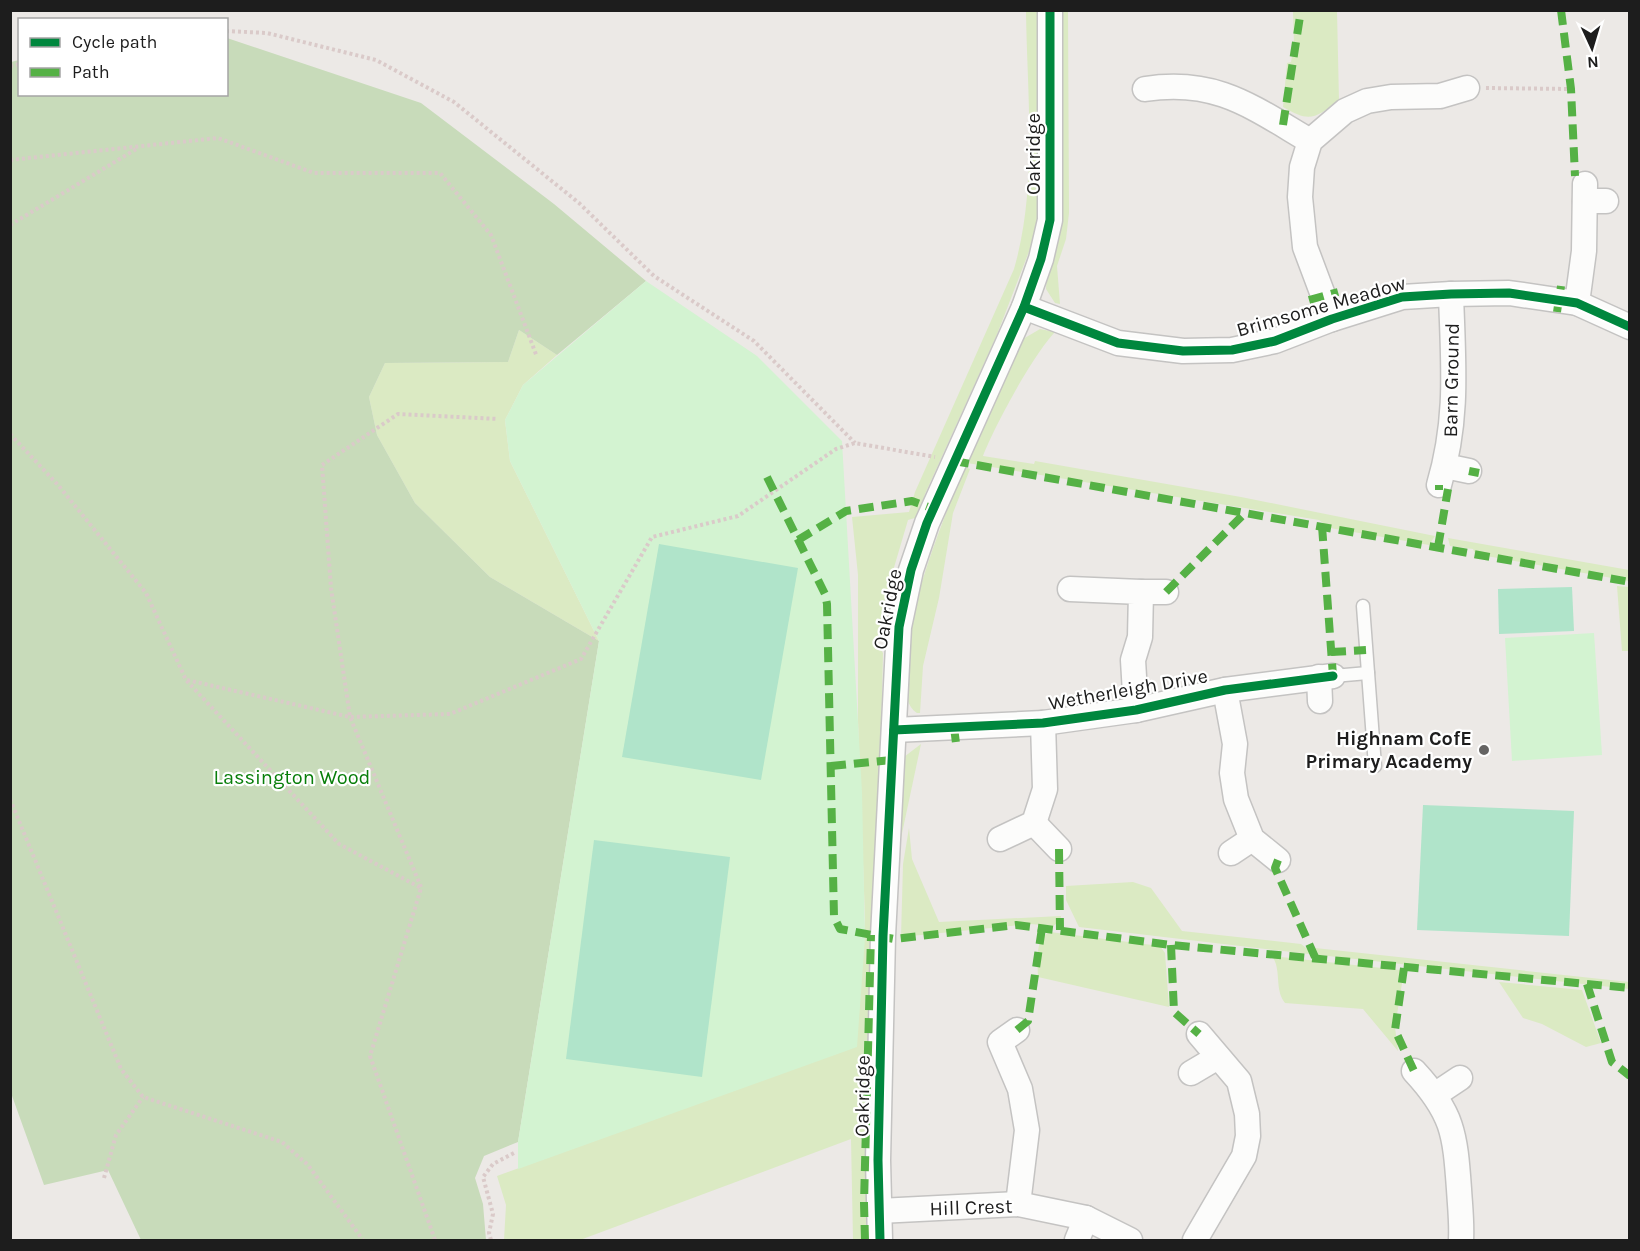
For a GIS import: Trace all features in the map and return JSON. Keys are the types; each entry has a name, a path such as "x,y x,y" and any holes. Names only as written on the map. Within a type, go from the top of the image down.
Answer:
{"street":[{"name":"Oakridge","path":"880,1240 883,936 899,627 911,570 954,461 1023,307 1041,259 1050,220 1050,10"},
{"path":"1157,80 1196,86 1238,99 1310,141"},
{"path":"1332,319 1305,247 1300,197 1302,167 1310,141 1345,111 1367,101 1391,97 1440,96 1467,88"},
{"path":"1577,303 1592,195"},
{"name":"Brimsome Meadow","path":"1023,307 1118,343 1183,351 1232,350 1275,341 1332,319 1402,297 1451,294 1509,292 1577,303 1629,327"},
{"name":"Barn Ground","path":"1451,294 1454,398 1450,447 1442,475 1469,471"},
{"path":"1070,589 1166,592"},
{"path":"1136,710 1133,660 1140,637 1141,592"},
{"name":"Wetherleigh Drive","path":"894,730 1043,723 1136,710 1225,690 1324,685"},
{"name":"Wetherleigh Drive","path":"1225,690 1235,744 1232,773 1236,799 1252,839 1278,860"},
{"path":"1000,839 1034,824 1045,789 1043,723"},
{"path":"1034,824 1059,849"},
{"path":"1231,853 1252,839"},
{"path":"1017,1030 1000,1042 1020,1089 1027,1130 1018,1204"},
{"path":"1195,1240 1244,1156 1248,1136 1247,1114 1239,1081 1199,1034"},
{"path":"1191,1073 1218,1057"},
{"path":"1414,1071 1436,1094 1446,1113 1455,1140 1461,1240"},
{"path":"1436,1094 1460,1078"},
{"name":"Hill Crest","path":"879,1211 1018,1204 1086,1218 1130,1240"},
{"path":"1077,1240 1086,1218"}],"lane":[{"path":"1363,606 1375,766"},
{"path":"1324,685 1368,673"}],"path":[{"path":"228,31 267,33 376,60 454,102 579,203 654,276 754,341 855,443"},
{"path":"1467,88 1571,89"},
{"path":"10,160 218,138 314,173 440,173 491,235 537,357"},
{"path":"10,225 142,146"},
{"path":"435,1240 370,1056 421,888 350,717 331,588 322,465 398,414 498,419"},
{"path":"10,434 58,484 146,593 186,680 339,844 421,888"},
{"path":"186,680 350,717 450,714 581,659 652,537 738,516 836,449 855,443 954,461"},
{"path":"10,799 121,1069 143,1097 282,1142 308,1165 363,1240"},
{"path":"104,1178 116,1135 143,1097"},
{"path":"491,1240 489,1233 493,1214 483,1177 493,1164 514,1153"}],"green space":[{"path":"1026,11 1038,11 1040,199 1035,236 996,337 925,494 918,517 908,520 885,598 877,644 883,653 877,908 866,1109 866,1240 853,1240 851,1139 580,1240 504,1240 506,1205 497,1176 855,1047 865,919 858,720 858,575 852,517 909,512 915,492 1014,269 1026,206 1029,173"},
{"path":"1060,11 1068,11 1069,213 1066,239 1057,266 1060,304 1055,303 1046,289"},
{"path":"1293,11 1337,11 1339,101 1318,115 1306,117 1283,107 1287,63 1291,62 1294,44"},
{"name":"Lassington Wood","path":"228,38 421,103 554,204 646,281 557,355 519,330 508,362 385,363 369,397 377,435 415,503 490,577 599,641 518,1142 484,1156 475,1178 483,1204 486,1240 141,1240 108,1170 44,1185 11,1093 11,62 18,60 18,96 228,96"},
{"path":"646,281 757,356 842,441 862,792 865,938 857,1047 518,1169 518,1142 599,641 510,461 505,420 523,385"},
{"path":"1040,329 1055,332 1015,391 983,456 1034,464 1035,461 1241,497 1435,536 1429,545 1330,528 1319,520 967,463 1023,339"},
{"path":"519,330 557,355 523,385 505,420 510,461 599,641 490,577 415,503 377,435 369,397 385,363 508,362"},
{"path":"965,467 970,469 953,513 939,598 923,666 920,713 917,713 906,696 904,668 909,633 931,554"},
{"path":"1448,538 1629,570 1629,581 1475,554 1473,549 1450,546"},
{"path":"659,544 798,568 761,780 622,757"},
{"path":"1617,586 1629,587 1629,651 1622,651"},
{"path":"1572,587 1574,631 1499,634 1498,589"},
{"path":"1594,633 1602,755 1512,761 1505,638"},
{"path":"921,744 897,857 904,757"},
{"path":"1423,805 1574,811 1569,936 1417,930"},
{"path":"909,828 912,859 939,922 1061,916 1060,921 1053,926 1031,924 901,937 903,864"},
{"path":"594,840 730,857 702,1077 566,1059"},
{"path":"1133,882 1151,888 1182,931 1301,944 1310,951 1309,954 1079,927 1066,900 1066,886"},
{"path":"1050,932 1160,946 1165,953 1169,1007 1038,977 1039,945 1045,935"},
{"path":"1315,948 1629,982 1629,989 1319,955"},
{"path":"1272,956 1400,970 1403,977 1395,1027 1398,1051 1363,1009 1285,1003 1280,992 1277,967"},
{"path":"1499,982 1582,990 1601,1043 1586,1047 1542,1024 1523,1018"}],"marked path":[{"path":"1283,125 1301,10"},
{"path":"1561,10 1571,89 1575,176"},
{"path":"1557,312 1561,286"},
{"path":"1309,300 1338,292"},
{"path":"954,461 1630,582"},
{"path":"1469,471 1479,473"},
{"path":"767,477 825,594 827,604 834,917 840,929 894,939 1016,925 1171,945 1630,988"},
{"path":"1439,485 1439,490"},
{"path":"1438,547 1448,489"},
{"path":"798,540 846,511 912,501 934,509"},
{"path":"1166,592 1246,512"},
{"path":"1322,526 1333,676"},
{"path":"1331,652 1366,650"},
{"path":"954,727 956,743"},
{"path":"831,766 892,760"},
{"path":"1059,849 1060,930"},
{"path":"1278,860 1275,868 1315,957"},
{"path":"1017,1030 1028,1021 1042,928"},
{"path":"865,1240 871,935"},
{"path":"1171,945 1174,1012 1199,1034"},
{"path":"1404,968 1395,1030 1414,1071"},
{"path":"1587,984 1612,1062 1630,1076"}],"cycle path":[{"path":"880,1240 878,1160 883,936 899,627 911,570 927,523 1024,307 1041,259 1050,220 1050,10"},
{"path":"1024,307 1118,343 1183,351 1232,350 1275,341 1332,319 1402,297 1451,294 1509,293 1577,303 1630,327"},
{"path":"894,730 1043,723 1136,710 1225,690 1333,676"}],"place":[{"name":"Highnam CofE Primary Academy","path":"1484,750"}]}
